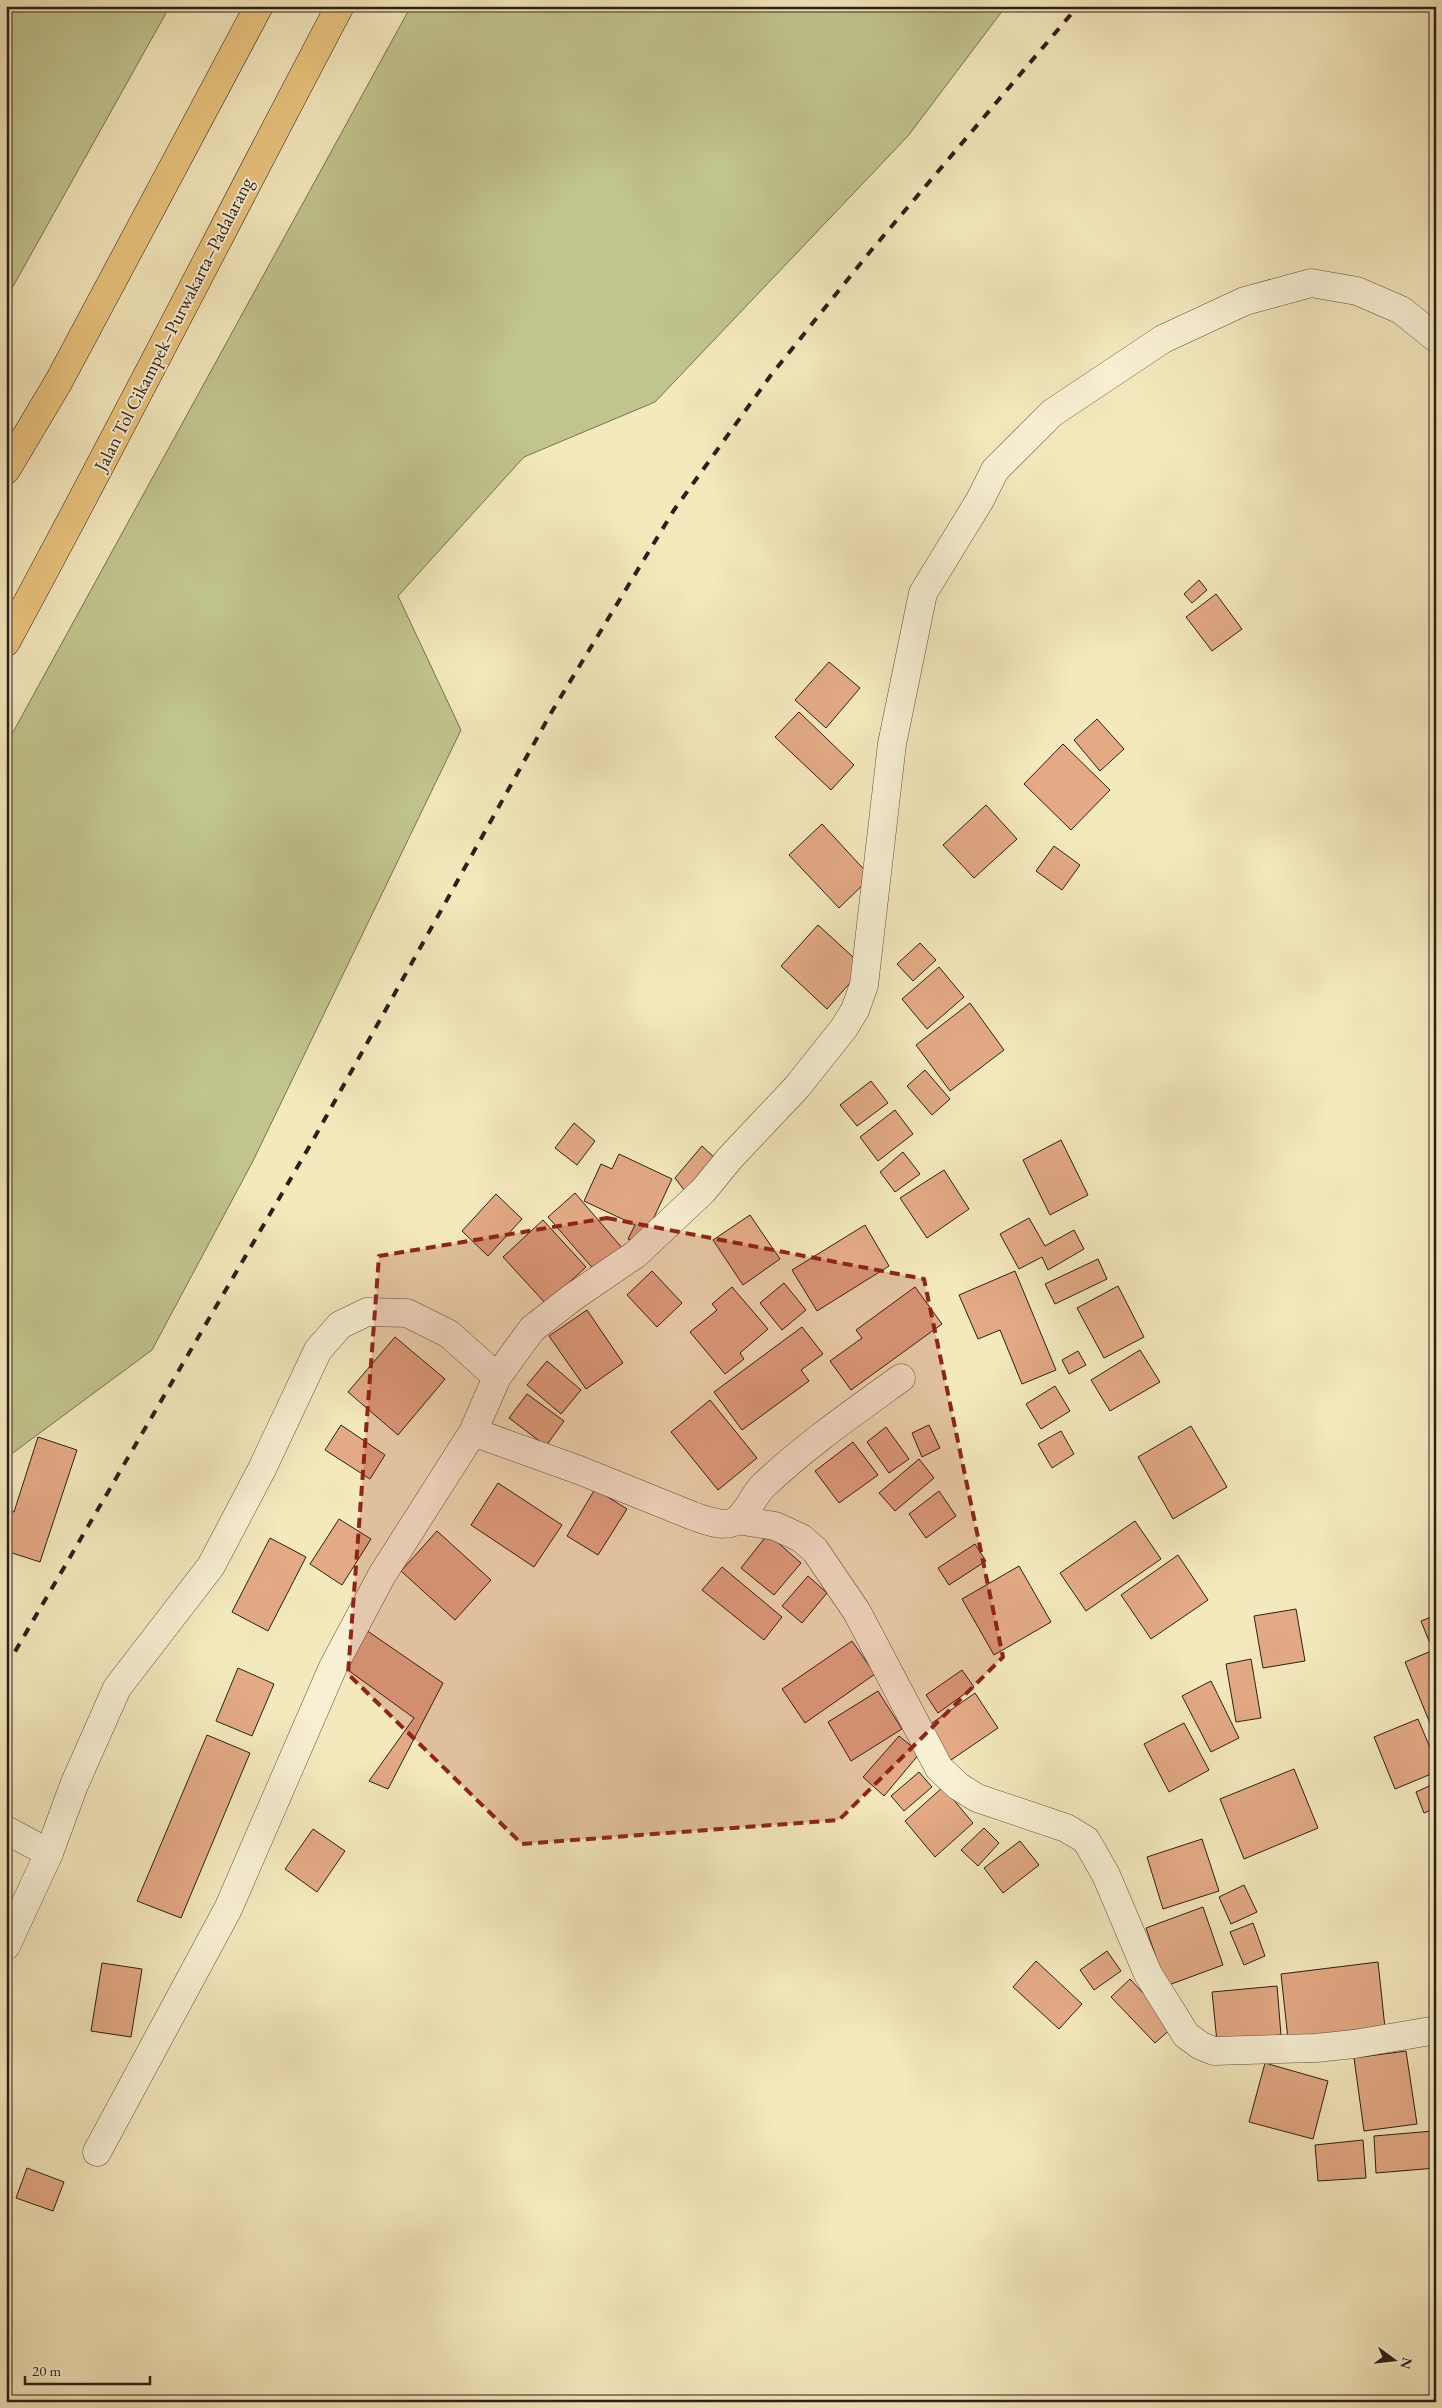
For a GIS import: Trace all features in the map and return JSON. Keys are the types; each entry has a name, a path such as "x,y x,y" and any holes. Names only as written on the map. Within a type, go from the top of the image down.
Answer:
{"highway":[{"path":"6,470 58,381 258,6"},
{"name":"Jalan Tol Cikampek–Purwakarta–Padalarang","path":"6,642 64,535 212,247 340,6"}],"street":[{"path":"97,2152 228,1909 333,1667 382,1575 473,1432 497,1378 532,1329 573,1296 636,1254 703,1191 730,1158 803,1080 844,1028 855,1010 864,985 892,744 923,593 980,500 996,470 1052,412 1162,339 1245,302 1310,283 1357,291 1401,310 1436,338"},
{"path":"6,1946 49,1853 74,1785 117,1688 211,1566 262,1469 318,1350 340,1325 367,1312 407,1313 449,1334 497,1378"},
{"path":"473,1432 712,1522 727,1524 737,1520 768,1482 857,1409 901,1378"},
{"path":"737,1520 776,1526 801,1538 815,1550 857,1612 939,1768 958,1786 977,1798 1066,1828 1086,1840 1106,1875 1148,1974 1186,2035 1201,2046 1214,2051 1238,2051 1354,2044 1431,2031"},
{"path":"6,1830 49,1853"}],"highlighted area":[{"path":"607,1218 924,1279 1003,1657 839,1820 522,1844 348,1674 379,1256"}],"green space":[{"path":"6,6 170,6 6,299"},
{"path":"411,6 1006,6 908,136 655,402 524,457 398,596 461,730 253,1161 152,1350 6,1458 6,745"}],"building":[{"path":"1199,580 1207,590 1192,603 1184,594"},
{"path":"1216,594 1242,629 1212,651 1186,617"},
{"path":"829,662 860,688 826,728 795,700"},
{"path":"799,712 854,765 831,790 775,737"},
{"path":"1097,719 1124,749 1100,771 1074,740"},
{"path":"1063,744 1110,790 1071,830 1024,784"},
{"path":"986,805 1017,839 974,878 943,845"},
{"path":"822,824 871,877 839,908 789,855"},
{"path":"1054,846 1080,865 1062,890 1036,871"},
{"path":"818,925 864,967 827,1009 781,966"},
{"path":"920,943 936,960 913,981 897,964"},
{"path":"939,967 964,997 927,1029 902,999"},
{"path":"970,1003 1004,1050 950,1091 916,1045"},
{"path":"925,1070 950,1099 932,1115 907,1086"},
{"path":"871,1081 888,1103 857,1126 840,1105"},
{"path":"895,1110 913,1134 878,1161 860,1137"},
{"path":"574,1123 595,1141 577,1165 555,1148"},
{"path":"1061,1140 1088,1195 1050,1215 1023,1160"},
{"path":"702,1146 718,1161 688,1195 675,1178"},
{"path":"903,1152 920,1174 895,1192 880,1172"},
{"path":"619,1154 672,1179 641,1245 628,1239 635,1225 584,1201 601,1164 612,1169"},
{"path":"944,1170 969,1209 927,1238 900,1198"},
{"path":"575,1193 623,1249 596,1272 548,1217"},
{"path":"496,1194 522,1219 488,1256 462,1231"},
{"path":"750,1215 780,1259 743,1285 713,1240"},
{"path":"1029,1218 1045,1246 1074,1230 1084,1249 1048,1270 1042,1257 1019,1269 1000,1234"},
{"path":"543,1220 586,1267 546,1304 503,1257"},
{"path":"865,1225 889,1266 817,1311 792,1270"},
{"path":"1098,1259 1107,1279 1055,1304 1045,1284"},
{"path":"652,1271 682,1303 657,1327 627,1295"},
{"path":"1015,1271 1056,1370 1022,1384 1000,1330 978,1339 959,1295"},
{"path":"784,1283 806,1310 782,1330 760,1303"},
{"path":"1118,1286 1144,1337 1104,1358 1077,1308"},
{"path":"732,1287 768,1329 740,1353 744,1359 725,1374 690,1332 717,1310 712,1304"},
{"path":"915,1287 942,1324 851,1390 830,1361 862,1338 856,1330"},
{"path":"587,1310 623,1363 586,1389 549,1336"},
{"path":"802,1327 823,1354 801,1370 809,1381 742,1430 714,1392"},
{"path":"395,1337 445,1379 398,1435 348,1392"},
{"path":"1140,1350 1160,1382 1110,1411 1091,1380"},
{"path":"1078,1351 1086,1365 1069,1374 1062,1360"},
{"path":"547,1361 581,1390 561,1414 527,1385"},
{"path":"1055,1386 1070,1411 1041,1429 1026,1404"},
{"path":"527,1394 564,1421 546,1446 509,1418"},
{"path":"710,1400 757,1458 718,1490 671,1432"},
{"path":"341,1425 385,1455 370,1479 325,1450"},
{"path":"929,1425 940,1448 922,1457 912,1433"},
{"path":"1191,1426 1227,1487 1173,1519 1138,1457"},
{"path":"886,1427 909,1459 889,1473 867,1442"},
{"path":"1061,1431 1074,1454 1052,1468 1038,1444"},
{"path":"38,1437 77,1450 40,1562 6,1551 6,1510 14,1512"},
{"path":"853,1442 878,1475 839,1503 815,1471"},
{"path":"919,1459 934,1478 895,1511 879,1493"},
{"path":"498,1483 562,1525 534,1567 471,1525"},
{"path":"595,1489 627,1509 598,1555 567,1536"},
{"path":"939,1491 956,1516 926,1538 909,1514"},
{"path":"339,1519 371,1539 342,1585 310,1564"},
{"path":"1135,1521 1161,1559 1086,1611 1060,1573"},
{"path":"437,1531 491,1580 455,1620 401,1571"},
{"path":"768,1534 801,1563 774,1595 741,1568"},
{"path":"270,1538 306,1557 268,1631 232,1612"},
{"path":"975,1544 986,1561 949,1585 938,1568"},
{"path":"1178,1555 1208,1600 1151,1639 1121,1595"},
{"path":"1019,1566 1051,1622 994,1655 962,1599"},
{"path":"722,1567 782,1617 764,1640 702,1590"},
{"path":"808,1576 827,1593 802,1623 782,1606"},
{"path":"6,1599 12,1601 6,1617"},
{"path":"1296,1609 1305,1661 1263,1668 1254,1616"},
{"path":"1436,1615 1436,1638 1429,1641 1421,1621"},
{"path":"366,1630 443,1683 388,1789 369,1781 414,1718 341,1665"},
{"path":"852,1641 875,1674 805,1723 782,1689"},
{"path":"1436,1649 1436,1738 1405,1662"},
{"path":"1251,1659 1261,1718 1236,1722 1226,1664"},
{"path":"238,1668 274,1684 252,1736 216,1721"},
{"path":"962,1670 974,1687 938,1713 926,1695"},
{"path":"1211,1681 1239,1738 1211,1752 1182,1696"},
{"path":"878,1691 902,1729 851,1761 828,1722"},
{"path":"975,1693 998,1728 948,1762 925,1728"},
{"path":"1418,1719 1436,1762 1436,1772 1395,1789 1374,1737"},
{"path":"1184,1723 1209,1770 1169,1792 1144,1744"},
{"path":"207,1735 250,1753 181,1918 137,1901"},
{"path":"899,1736 920,1753 884,1796 863,1777"},
{"path":"1294,1769 1318,1828 1244,1859 1220,1799"},
{"path":"919,1772 932,1787 904,1811 891,1796"},
{"path":"1436,1783 1436,1808 1424,1813 1416,1792"},
{"path":"943,1787 973,1823 935,1857 905,1821"},
{"path":"984,1828 999,1843 978,1866 961,1850"},
{"path":"313,1829 345,1851 317,1892 285,1869"},
{"path":"1202,1839 1219,1891 1163,1909 1147,1857"},
{"path":"1020,1841 1039,1865 1003,1893 984,1868"},
{"path":"1244,1885 1257,1912 1231,1924 1219,1897"},
{"path":"1203,1907 1223,1965 1166,1986 1146,1928"},
{"path":"1253,1923 1265,1956 1244,1965 1230,1932"},
{"path":"1107,1951 1121,1971 1094,1990 1080,1970"},
{"path":"1036,1961 1082,2004 1059,2029 1013,1987"},
{"path":"1378,1962 1385,2028 1288,2039 1281,1974"},
{"path":"102,1963 142,1969 131,2037 91,2031"},
{"path":"1130,1979 1174,2026 1155,2043 1111,1997"},
{"path":"1277,1986 1281,2035 1217,2042 1212,1992"},
{"path":"1406,2051 1417,2124 1364,2131 1354,2058"},
{"path":"1265,2063 1328,2081 1313,2139 1249,2122"},
{"path":"1433,2131 1436,2168 1376,2173 1374,2136"},
{"path":"1363,2140 1366,2178 1318,2181 1315,2145"},
{"path":"27,2168 64,2182 53,2211 16,2198"}],"railway":[{"path":"6,1667 312,1142 551,713 674,510 771,375 869,253 1078,6"}]}
